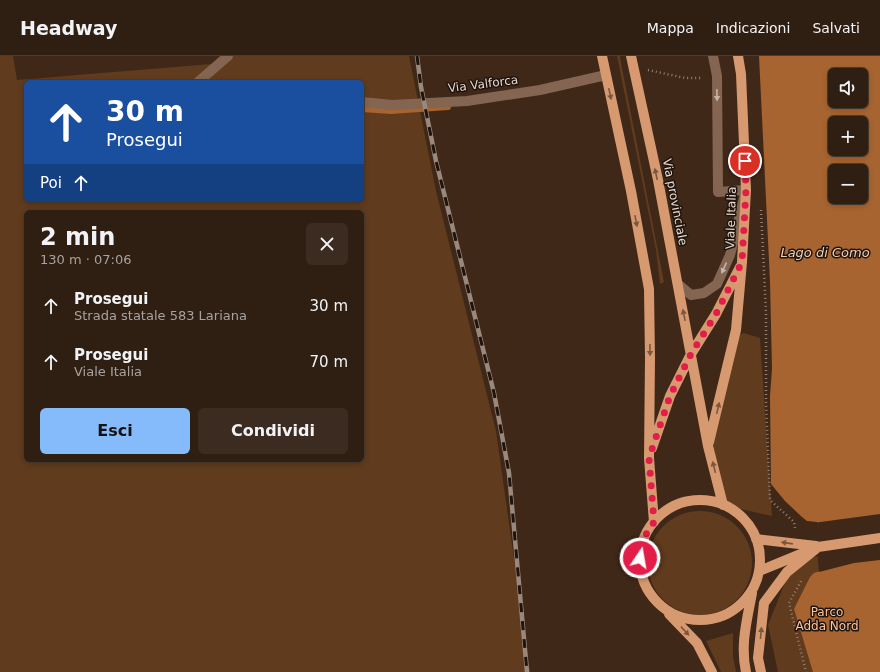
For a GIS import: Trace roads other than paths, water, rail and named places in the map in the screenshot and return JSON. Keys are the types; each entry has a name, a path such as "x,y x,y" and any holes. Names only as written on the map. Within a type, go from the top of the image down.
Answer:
{"main road":[{"path":"602,56 631,191 649,289 649,458 654,522"},
{"name":"Via provinciale","path":"631,56 658,180 708,446 723,505"},
{"name":"Viale Italia","path":"708,446 736,330 742,262 746,190 741,74 738,56"},
{"path":"649,458 670,396 691,354 716,314 742,262"},
{"path":"658,602 678,616 706,620 720,617 732,611 744,602 756,581 759,571 760,556 759,548 752,529 743,518 717,502 704,500 686,502 668,509 654,522 648,531 641,552 642,574 651,594 658,602 697,643 712,672"},
{"path":"759,571 818,547 880,538"},
{"path":"756,539 818,547"},
{"path":"761,672 758,658 764,603 787,572 818,547"},
{"path":"746,672 744,636 752,590"}],"street":[{"path":"200,80 228,56"},
{"path":"678,284 691,294 704,293 717,284 730,255 746,190 718,192 717,76 713,56"},
{"name":"Via Valforca","path":"364,102 392,105 467,101 540,90 606,75"}],"water":[{"name":"Lago di Como","path":"759,56 880,56 880,672 813,672 794,609 810,577 814,573 820,571 817,522 807,521 802,517 785,501 771,484 770,396 772,369 770,281"}],"waterway":[{"path":"364,109 391,111 448,107"}],"railway":[{"path":"417,56 421,87 436,161 494,393 509,473 527,672"}],"park label":[{"name":"Parco Adda Nord","path":"827,619"}]}
